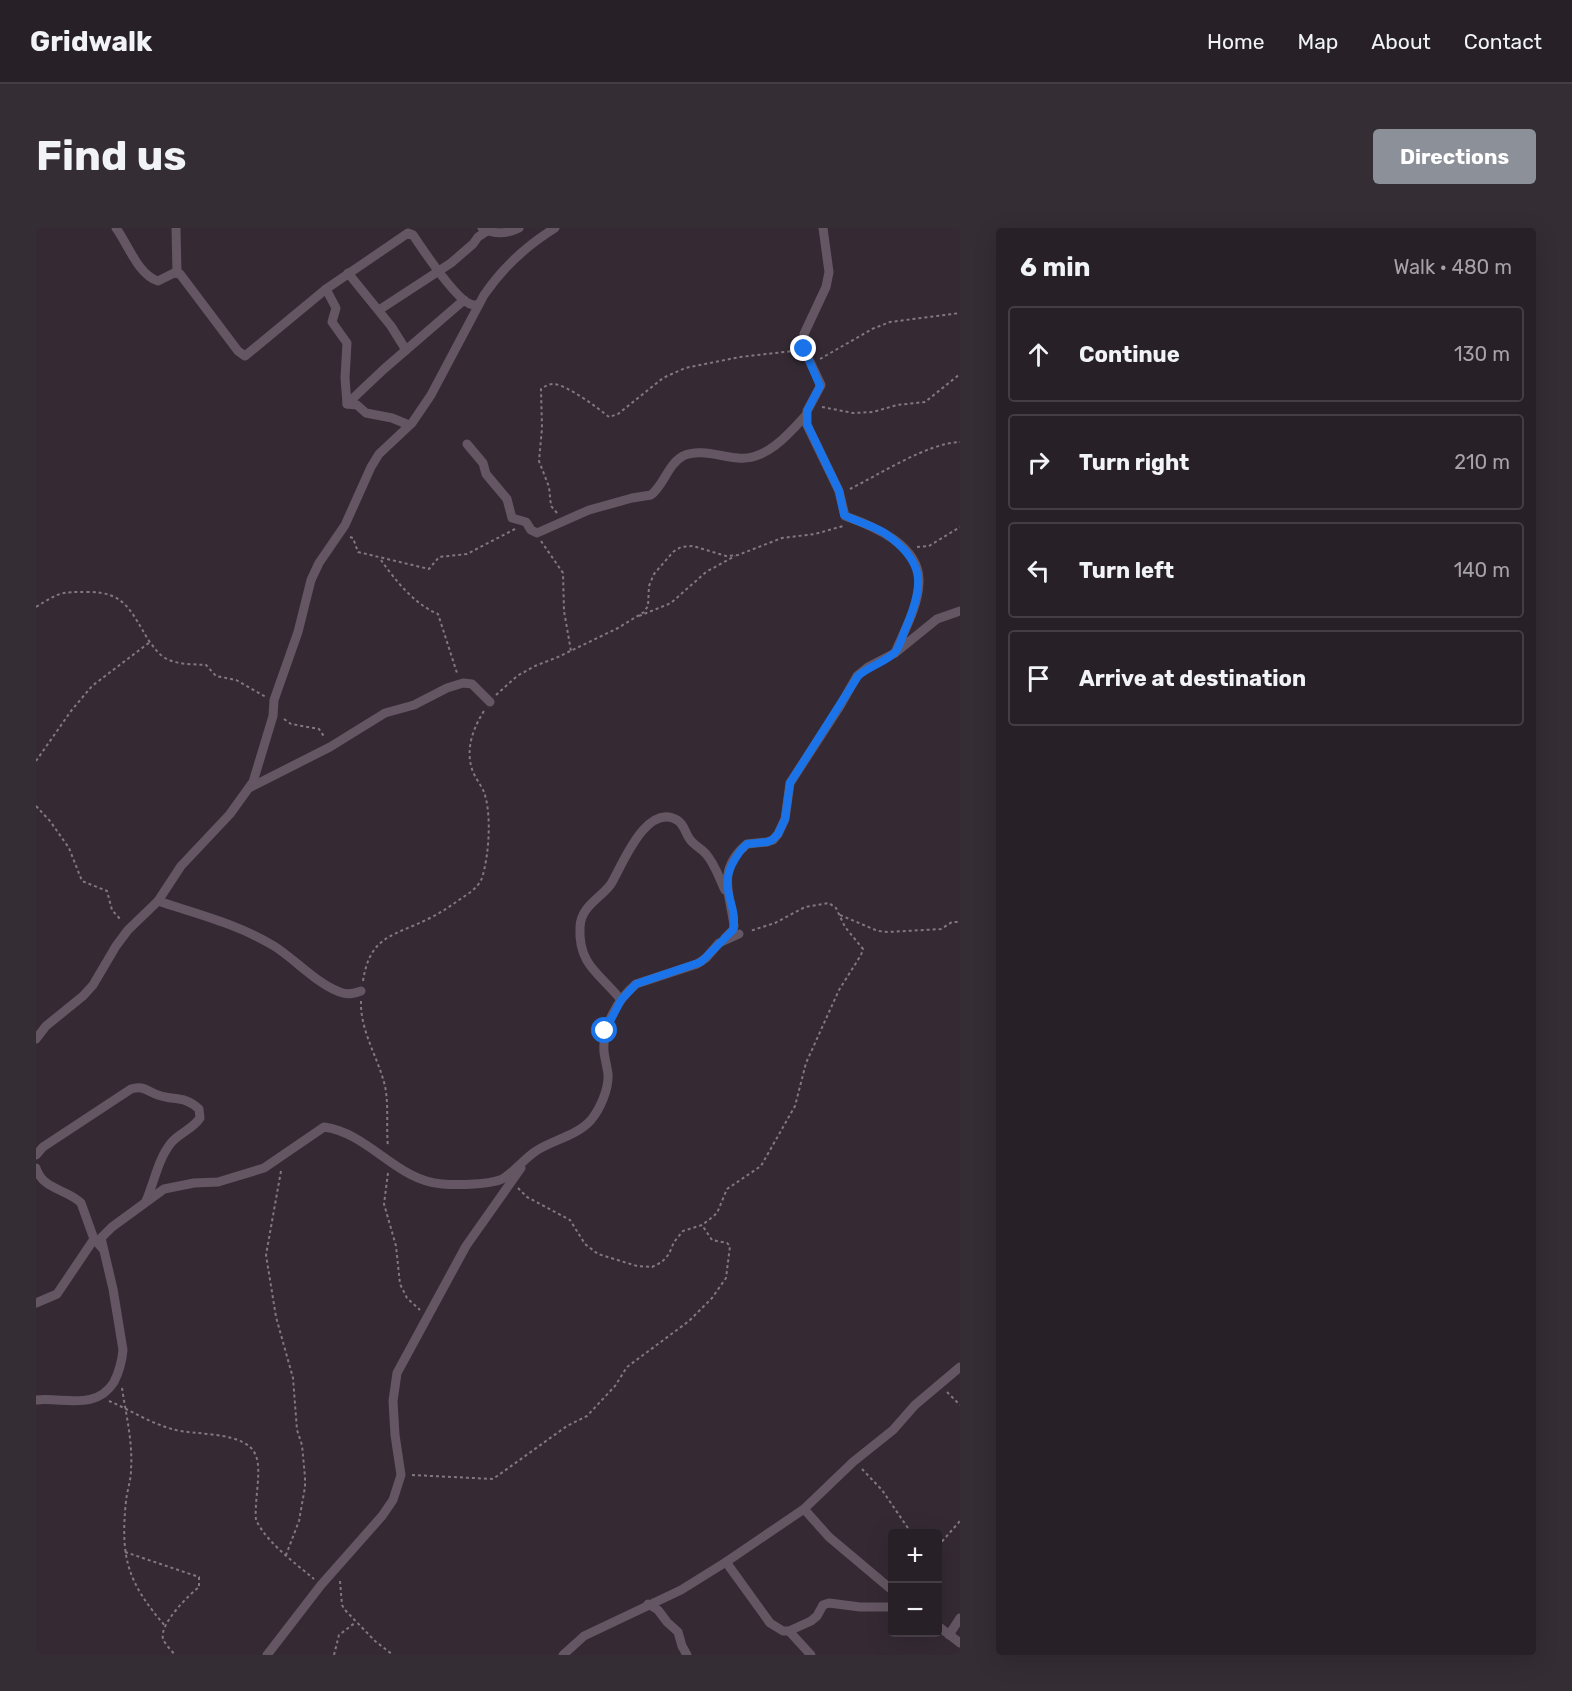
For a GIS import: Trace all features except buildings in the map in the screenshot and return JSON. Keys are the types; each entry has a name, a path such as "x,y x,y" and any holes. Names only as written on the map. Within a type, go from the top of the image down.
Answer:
{"street":[{"path":"116,228 136,261 151,279 158,281 177,273"},
{"path":"176,228 177,273 193,289 238,351 245,356 348,273 408,232 413,235 439,272 464,300 470,304 479,304"},
{"path":"380,310 464,254 484,230 499,234 509,233 519,228"},
{"path":"36,1039 46,1026 93,985 116,946 158,901 182,866 230,814 253,782 311,580 356,504 371,466 379,454 409,425 431,395 492,282 507,265 537,239 555,228"},
{"path":"467,444 483,463 486,474 507,498 512,518 525,522 531,530 537,533 590,510 651,495 684,456 715,454 740,459 777,446 806,416 820,386 804,349 804,334 826,287 830,272 823,228"},
{"path":"348,273 380,310 406,350"},
{"path":"326,290 336,308 333,322 347,343 345,378 347,404"},
{"path":"347,404 464,300"},
{"path":"347,404 357,405 366,413 392,418 409,425"},
{"path":"806,416 807,424 833,478 845,516 884,532 900,545 917,569 919,582 914,608 895,653"},
{"path":"36,1400 82,1401 106,1393 123,1358 113,1289 101,1238 104,1233 164,1189 194,1183 218,1182 264,1168 324,1127 332,1128 354,1138 417,1178 440,1185 501,1180 528,1156 584,1126 596,1113 608,1082 604,1051 605,1031 621,1000 636,984 701,962 733,930 726,880 733,862 747,844 767,842 778,834 785,819 790,783 858,676 868,667 895,653 937,619 960,611"},
{"path":"249,788 330,747 385,713 414,705 447,688 460,684 472,684 490,702"},
{"path":"621,1000 586,960 579,928 582,914 610,885 635,839 649,824 663,818 677,820 686,830 690,840 711,860 729,899"},
{"path":"158,901 237,927 275,946 325,984 341,993 350,994 361,991"},
{"path":"723,940 739,934"},
{"path":"36,1155 43,1147 130,1089 144,1088 159,1096 184,1099 198,1109 200,1118 195,1125 171,1143 162,1158 145,1203"},
{"path":"267,1655 321,1585 382,1516 393,1500 401,1475 393,1401 397,1373 466,1246 528,1156"},
{"path":"36,1168 47,1185 79,1200 94,1239 103,1250"},
{"path":"36,1303 57,1294 94,1239"},
{"path":"563,1655 584,1636 681,1590 804,1509 960,1367"},
{"path":"804,1509 829,1537 888,1587"},
{"path":"726,1562 770,1623 775,1628 789,1631 811,1655"},
{"path":"789,1631 811,1621 823,1605 830,1603 860,1607 888,1607"},
{"path":"648,1604 658,1610 678,1632 687,1655"},
{"path":"949,1635 960,1618"},
{"path":"942,1629 960,1643"}],"path":[{"path":"811,365 873,329 891,322 960,313"},
{"path":"575,517 561,516 551,506 549,487 539,461 542,428 540,398 541,389 546,385 556,384 584,399 609,417 618,414 663,378 685,368 740,357 804,349"},
{"path":"811,404 853,413 873,412 906,404 920,404 960,374"},
{"path":"840,498 850,489 919,454 942,445 960,442"},
{"path":"633,618 671,603 706,572 738,555 782,538 815,534 860,521"},
{"path":"338,536 351,537 357,552 429,568 439,557 467,554 525,522"},
{"path":"900,545 913,548 929,546 960,528"},
{"path":"537,533 563,573 564,610 571,651"},
{"path":"425,1323 419,1310 402,1292 396,1246 384,1204 391,1161 385,1088 360,1015 364,975 376,947 388,936 428,920 447,909 475,889 481,879 489,838 489,813 484,792 469,761 473,730 490,702 517,676 571,651 644,612 648,606 649,586 660,565 681,547 693,546 726,556 738,555"},
{"path":"381,559 392,575 414,598 425,608 438,614 460,684"},
{"path":"36,607 49,598 67,591 106,592 121,601 132,612 150,642 164,658 174,662 206,665 216,676 236,680 274,704 291,724 319,729 330,747"},
{"path":"36,761 71,711 92,686 150,642"},
{"path":"36,806 69,848 82,882 106,891 114,913 131,928"},
{"path":"512,1182 527,1197 570,1220 590,1250 637,1266 652,1267 662,1262 682,1231 702,1225 717,1213 727,1190 760,1166 795,1106 806,1063 813,1047 839,990 862,953 861,945 845,927 833,904 805,908 775,923 739,934"},
{"path":"840,915 879,931 888,932 940,929 952,922 960,922"},
{"path":"284,1156 266,1255 276,1317 293,1378 297,1430 302,1445 305,1477 299,1521 286,1555"},
{"path":"401,1475 493,1479 567,1426 587,1416 615,1386 627,1367 689,1321 712,1298 726,1278 730,1246 727,1243 712,1240 702,1225"},
{"path":"119,1370 129,1426 132,1471 126,1497 123,1535 125,1552 141,1598 166,1626"},
{"path":"940,1385 960,1404"},
{"path":"98,1397 171,1429 216,1434 241,1442 252,1449 258,1464 256,1520 260,1528 286,1555 321,1585"},
{"path":"853,1462 872,1477 909,1529"},
{"path":"942,1541 960,1521"},
{"path":"125,1552 199,1577 199,1587 189,1593 166,1626 163,1638 175,1655"},
{"path":"340,1562 342,1605 375,1641 393,1655"},
{"path":"334,1655 339,1635 357,1622"}],"route":[{"path":"605,1031 621,1000 636,984 701,962 733,930 733,918 726,885 727,875 733,862 747,844 767,842 778,834 785,819 790,783 858,676 868,667 895,653 914,608 919,582 917,569 906,551 884,532 844,515 839,491 807,424 807,411 818,393 820,382 804,349"}]}
